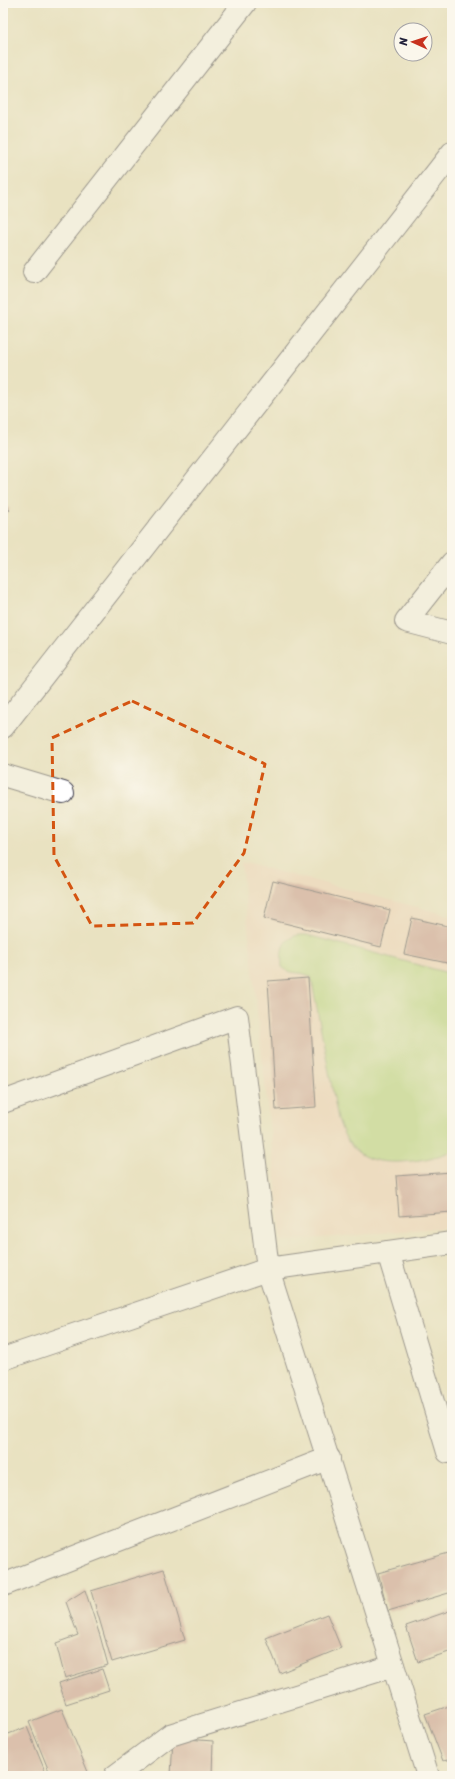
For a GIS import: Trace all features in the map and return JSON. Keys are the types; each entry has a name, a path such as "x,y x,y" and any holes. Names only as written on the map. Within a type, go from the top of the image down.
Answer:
{"street":[{"path":"34,272 245,3"},
{"path":"3,727 448,166"},
{"path":"452,563 406,621 452,633"},
{"path":"3,775 63,793"},
{"path":"3,1102 237,1017 268,1269 329,1458 428,1776"},
{"path":"3,1359 268,1269 452,1243"},
{"path":"388,1252 448,1452"},
{"path":"3,1585 329,1458"},
{"path":"115,1776 170,1735 393,1666"}],"highlighted area":[{"path":"132,701 265,764 244,853 193,923 92,926 54,856 52,738"}],"shaded area":[{"path":"241,862 452,916 452,1227 282,1241"}],"green space":[{"path":"307,935 452,974 452,1151 431,1158 405,1162 379,1161 368,1158 359,1153 348,1142 338,1119 311,977 286,970 282,967 282,951 285,943 292,937"}],"building":[{"path":"3,504 10,509 3,518"},
{"path":"273,881 390,910 381,947 264,918"},
{"path":"412,918 452,927 452,964 404,954"},
{"path":"308,978 316,1107 276,1110 268,981"},
{"path":"452,1172 452,1212 399,1216 396,1176"},
{"path":"452,1552 452,1592 388,1611 378,1573"},
{"path":"164,1569 185,1640 112,1662 91,1591"},
{"path":"85,1590 108,1665 65,1678 56,1643 78,1635 66,1602"},
{"path":"452,1610 452,1651 418,1662 406,1626"},
{"path":"327,1614 341,1648 280,1673 266,1638"},
{"path":"102,1669 109,1690 66,1704 59,1683"},
{"path":"452,1705 452,1759 443,1761 425,1714"},
{"path":"62,1709 88,1772 83,1776 51,1776 29,1722"},
{"path":"27,1727 47,1776 9,1776 3,1760 3,1736"},
{"path":"173,1738 213,1741 212,1776 171,1776"}]}
